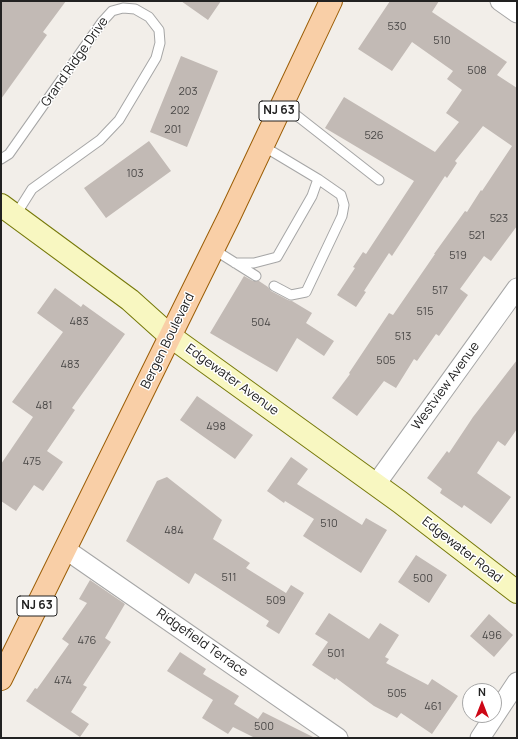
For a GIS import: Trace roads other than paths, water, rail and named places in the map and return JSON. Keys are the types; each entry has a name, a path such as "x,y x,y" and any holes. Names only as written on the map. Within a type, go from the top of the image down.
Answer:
{"main road":[{"name":"Bergen Boulevard","path":"1,679 213,249 331,1"}],"street":[{"path":"500,1 517,13"},
{"name":"Edgewater Avenue","path":"8,210 130,300 170,336 408,508"},
{"name":"Westview Avenue","path":"376,484 517,288"},
{"name":"Edgewater Road","path":"408,508 517,592"},
{"name":"Ridgefield Terrace","path":"65,549 338,738"},
{"path":"480,738 517,682"}],"lane":[{"name":"Grand Ridge Drive","path":"1,160 9,154 102,22 112,11 123,8 135,9 148,17 159,30 160,43 156,58 119,120 100,140 32,190 8,210"},
{"path":"282,104 378,180"},
{"path":"263,146 318,179 341,195 344,205 342,216 306,292 291,295 274,286"},
{"path":"235,263 254,263 277,257 312,196 318,179"},
{"path":"213,249 256,276"}]}
